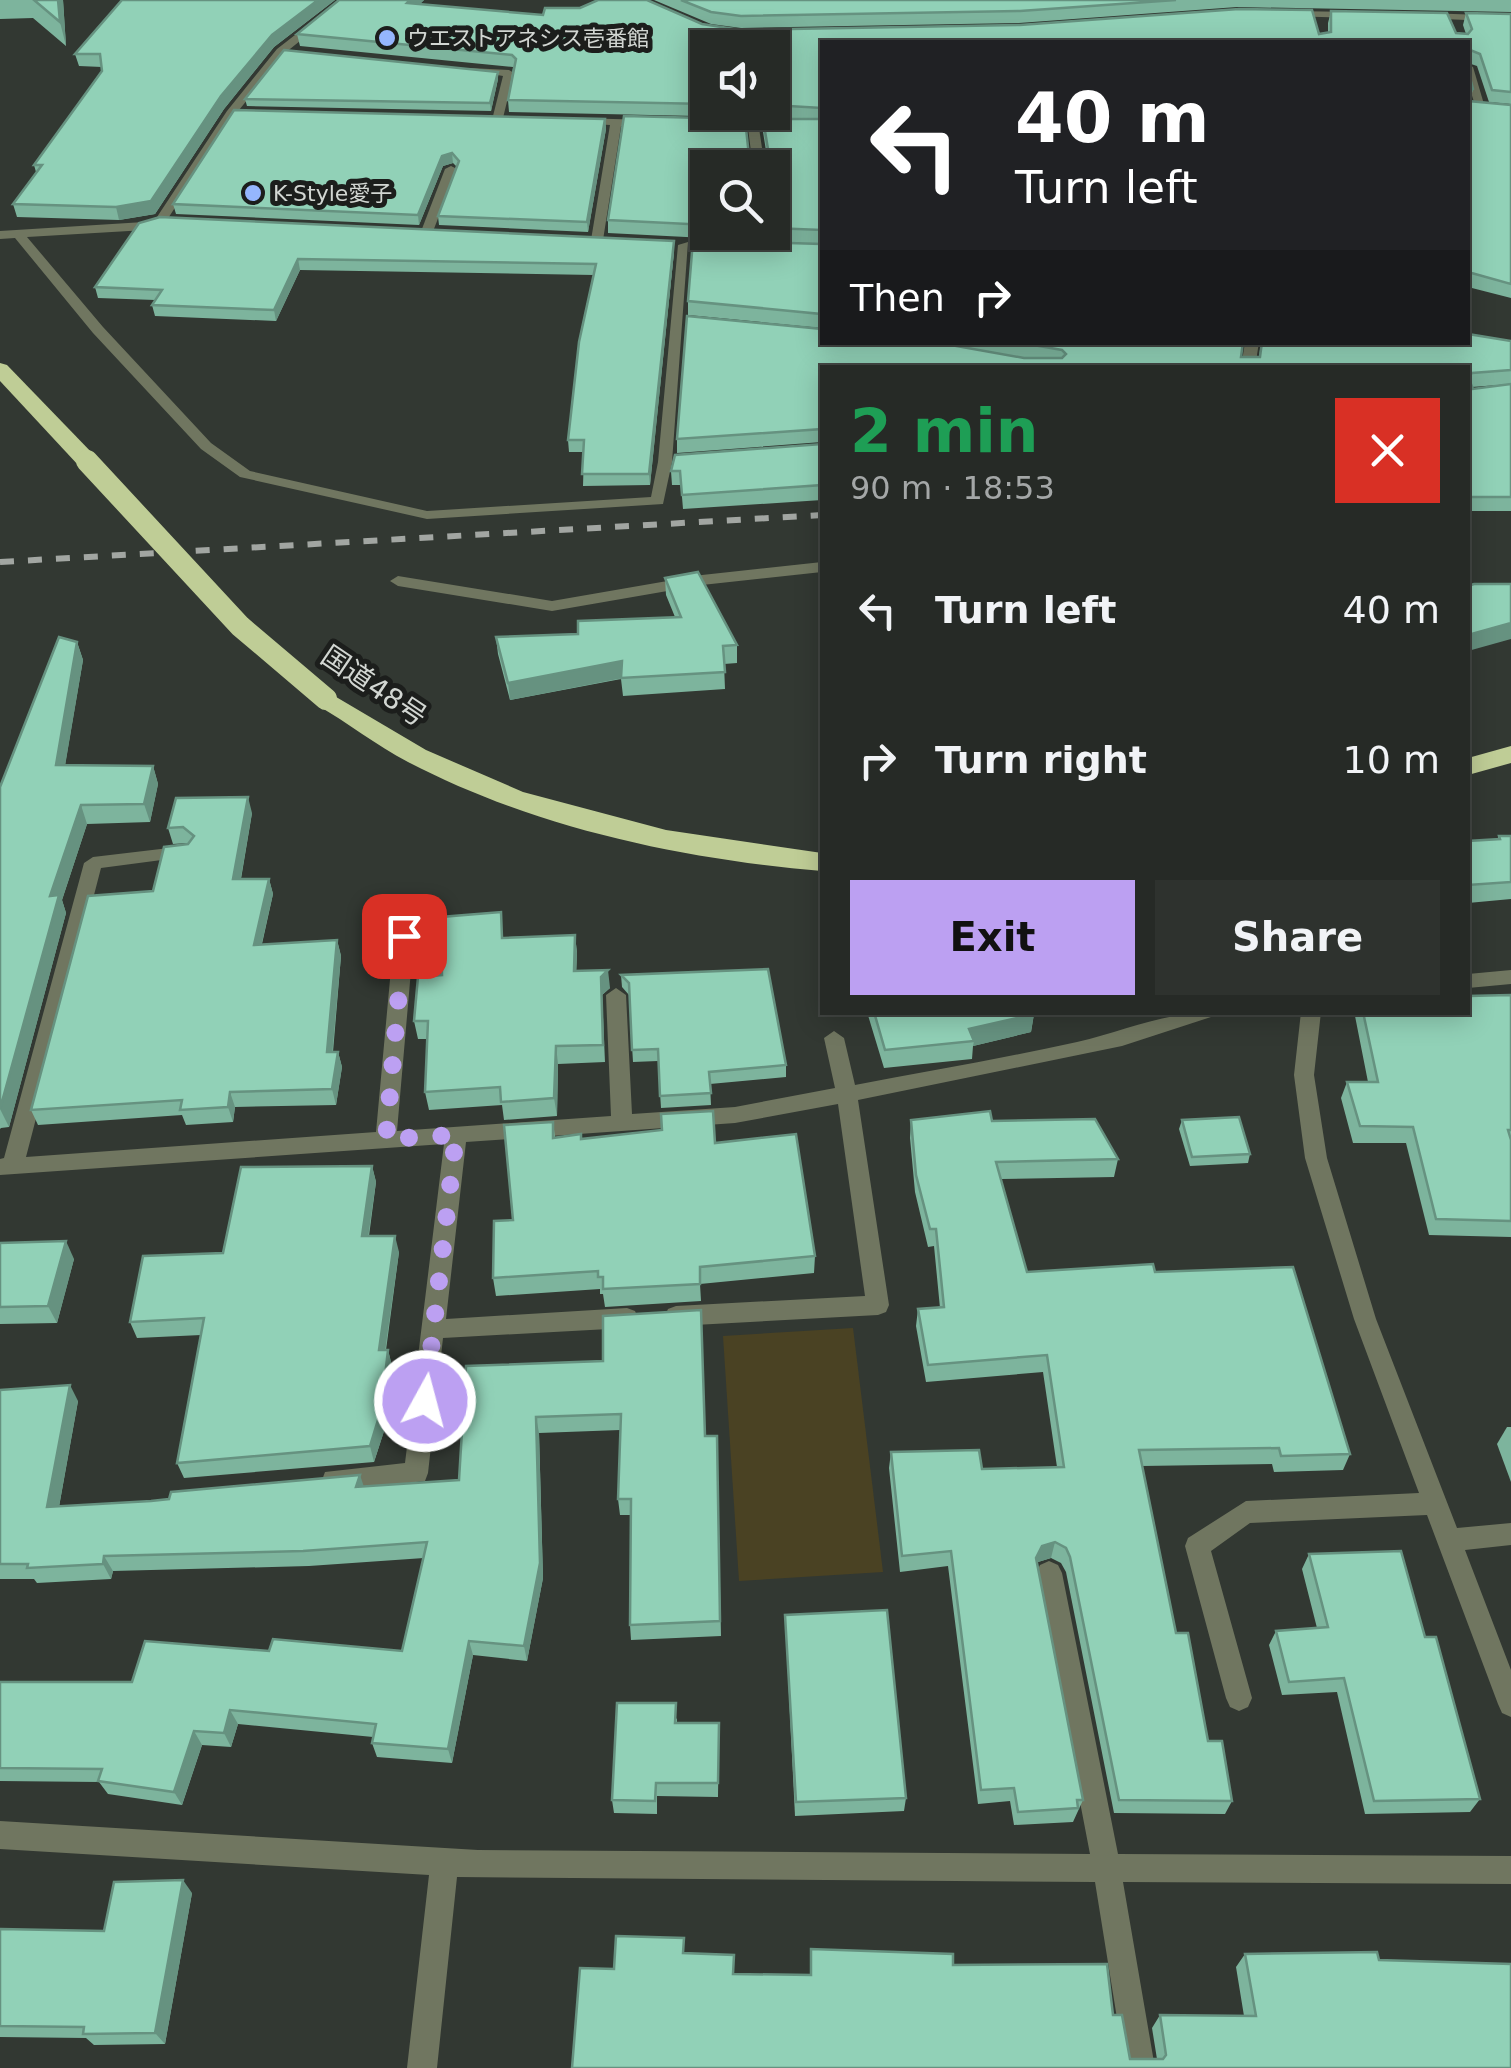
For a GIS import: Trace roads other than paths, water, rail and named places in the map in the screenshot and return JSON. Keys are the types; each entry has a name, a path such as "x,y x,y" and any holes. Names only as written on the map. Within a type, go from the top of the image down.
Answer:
{"highway":[{"name":"国道48号","path":"0,369 240,626 326,698 418,756 520,799 621,830 718,852 820,862"},
{"path":"1470,765 1511,754"}],"street":[{"path":"160,220 231,114 281,51 346,0"},
{"path":"1293,0 1318,14"},
{"path":"1269,14 1375,15"},
{"path":"1318,14 1320,28"},
{"path":"1413,16 1511,19"},
{"path":"1451,17 1455,30"},
{"path":"281,51 300,53"},
{"path":"452,68 510,73 498,120"},
{"path":"1470,72 1482,109"},
{"path":"1470,108 1496,110"},
{"path":"231,114 250,114"},
{"path":"479,119 514,120"},
{"path":"563,120 656,124"},
{"path":"790,122 820,126"},
{"path":"598,240 616,123"},
{"path":"426,234 451,169"},
{"path":"0,235 146,226 160,220 179,220"},
{"path":"406,232 445,234"},
{"path":"18,234 98,330 206,446 245,474 427,515 658,501 665,462 684,245"},
{"path":"578,240 615,241"},
{"path":"666,244 690,245"},
{"path":"676,320 696,322"},
{"path":"665,462 685,460"},
{"path":"398,581 552,606 702,580 820,567"},
{"path":"186,852 92,862 6,1166 736,1115 1122,1040 1195,1015"},
{"path":"386,1139 404,936"},
{"path":"1470,980 1511,978"},
{"path":"616,995 622,1123"},
{"path":"1311,1015 1304,1075 1312,1147 1365,1319 1511,1704"},
{"path":"434,1329 878,1304 847,1096 834,1038"},
{"path":"318,1481 416,1473 456,1135"},
{"path":"1239,1698 1198,1546 1246,1512 1435,1503"},
{"path":"1448,1540 1511,1534"},
{"path":"1050,1573 1108,1868 1140,2068"},
{"path":"0,1835 446,1862 1511,1870"},
{"path":"422,2068 446,1862"}],"railway":[{"path":"0,562 820,515"}],"place":[{"name":"ウエストアネシス壱番館","path":"387,38"},
{"name":"K-Style愛子","path":"253,193"}]}
